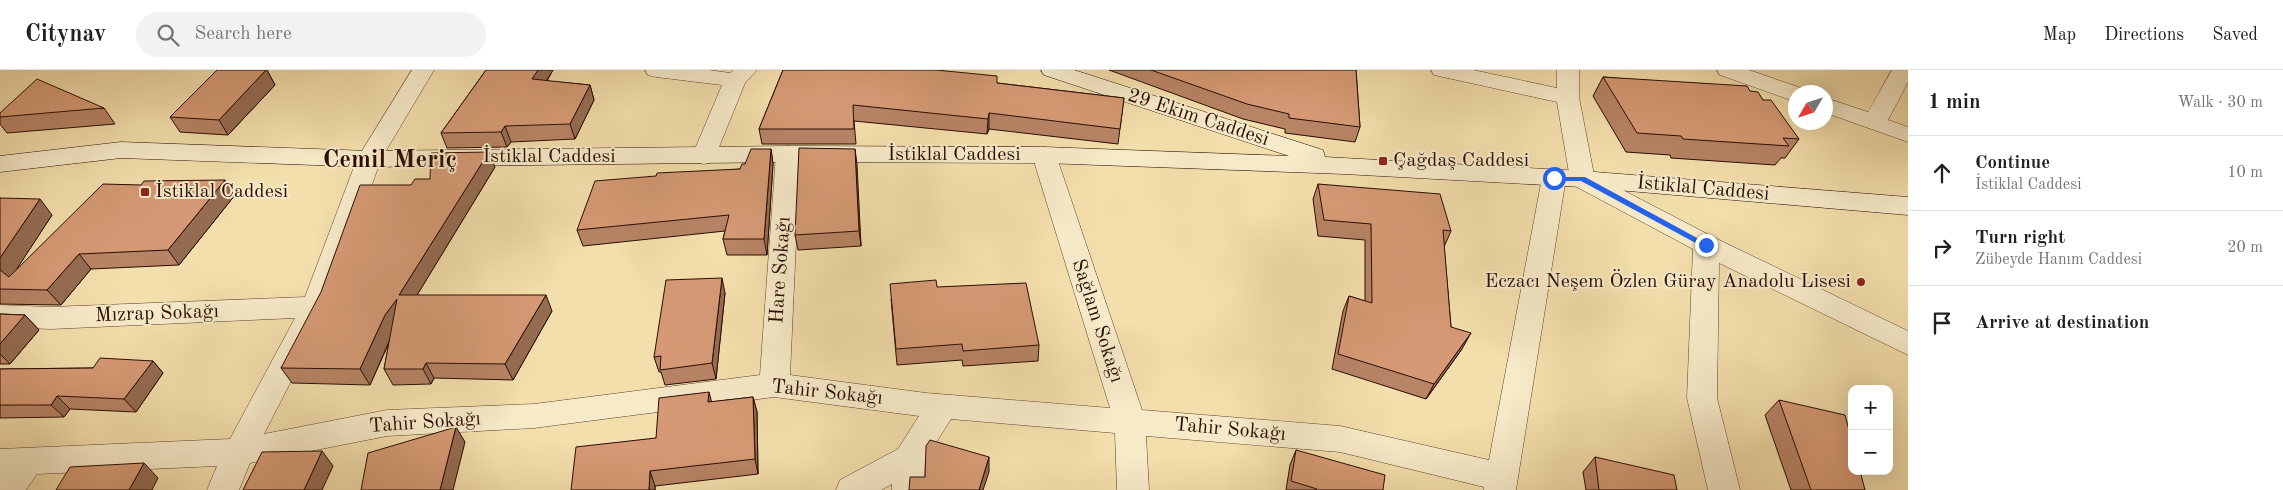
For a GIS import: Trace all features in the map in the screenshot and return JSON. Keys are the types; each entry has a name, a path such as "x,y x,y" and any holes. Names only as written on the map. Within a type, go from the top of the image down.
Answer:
{"street":[{"path":"223,490 239,452 314,307 369,159 423,70"},
{"path":"662,70 741,75 704,156"},
{"name":"29 Ekim Caddesi","path":"1052,70 1344,166"},
{"path":"1442,70 1568,97"},
{"path":"1568,70 1568,97 1582,179 1706,245 1908,344"},
{"path":"1728,70 1788,91"},
{"path":"1875,122 1904,70"},
{"path":"1833,107 1908,135"},
{"name":"İstiklal Caddesi","path":"0,164 121,150 369,159 788,154 1044,155 1344,166 1582,179 1908,206"},
{"name":"Hare Sokağı","path":"774,385 788,154"},
{"name":"Sağlam Sokağı","path":"1044,155 1130,422 1133,490"},
{"path":"1501,483 1554,178"},
{"path":"1706,245 1702,398 1724,490"},
{"name":"Mızrap Sokağı","path":"0,316 51,318 314,307"},
{"name":"Tahir Sokağı","path":"14,462 239,452 387,423 534,416 774,385 943,406 1340,439 1501,483"},
{"path":"852,490 908,458 943,406"},
{"path":"908,458 908,490"},
{"path":"8,490 14,462"}],"building":[{"path":"217,70 266,70 219,120 170,117"},
{"path":"486,70 538,70 532,79 590,85 570,124 505,126 501,132 441,133"},
{"path":"783,70 936,70 997,76 997,83 1124,98 1120,129 989,113 988,119 853,105 854,129 759,129"},
{"path":"1151,70 1356,70 1360,127 1289,118 1289,114 1247,104"},
{"path":"1603,77 1747,86 1750,91 1758,92 1763,100 1771,100 1788,124 1788,130 1793,130 1799,139 1783,138 1789,146 1683,139 1681,136 1637,133"},
{"path":"37,79 104,108 0,117 0,113"},
{"path":"799,148 855,149 859,231 795,235"},
{"path":"751,149 771,149 764,239 723,239 729,215 577,230 595,181 656,176 657,173 740,169 742,164 745,164"},
{"path":"489,152 399,295 546,295 505,364 426,363 423,369 384,369 397,299 385,315 360,369 281,368 321,292 360,185 411,185 415,179 430,179 431,153"},
{"path":"225,180 168,250 79,254 47,290 0,289 0,270 9,277 103,184 141,185 144,181"},
{"path":"1318,184 1440,194 1451,231 1443,230 1451,327 1471,333 1434,384 1338,354 1349,296 1372,303 1371,224 1324,220"},
{"path":"0,198 40,199 0,258"},
{"path":"722,278 712,363 660,370 661,356 654,357 666,280"},
{"path":"936,280 937,287 1026,283 1039,345 963,351 962,344 896,349 890,284"},
{"path":"0,314 25,315 0,344"},
{"path":"100,358 153,361 124,399 57,396 51,405 0,405 0,369 93,368"},
{"path":"709,392 708,402 753,397 755,459 650,471 649,490 571,490 576,447 656,438 659,398"},
{"path":"1779,400 1845,415 1848,426 1848,475 1861,475 1865,490 1811,490"},
{"path":"456,427 440,490 361,490 368,453"},
{"path":"930,440 989,457 979,490 909,490 910,477 925,477 926,446"},
{"path":"1296,450 1385,475 1383,490 1316,490 1291,481"},
{"path":"322,451 304,490 243,490 262,452"},
{"path":"1595,457 1674,475 1677,490 1599,490"},
{"path":"144,463 129,490 56,490 70,467"}],"place":[{"name":"Çağdaş Caddesi","path":"1383,161"},
{"name":"İstiklal Caddesi","path":"145,192"},
{"name":"Eczacı Neşem Özlen Güray Anadolu Lisesi","path":"1861,282"}],"district":[{"name":"Cemil Meriç","path":"390,160"}],"route":[{"path":"1554,178 1582,179 1706,245"}]}
